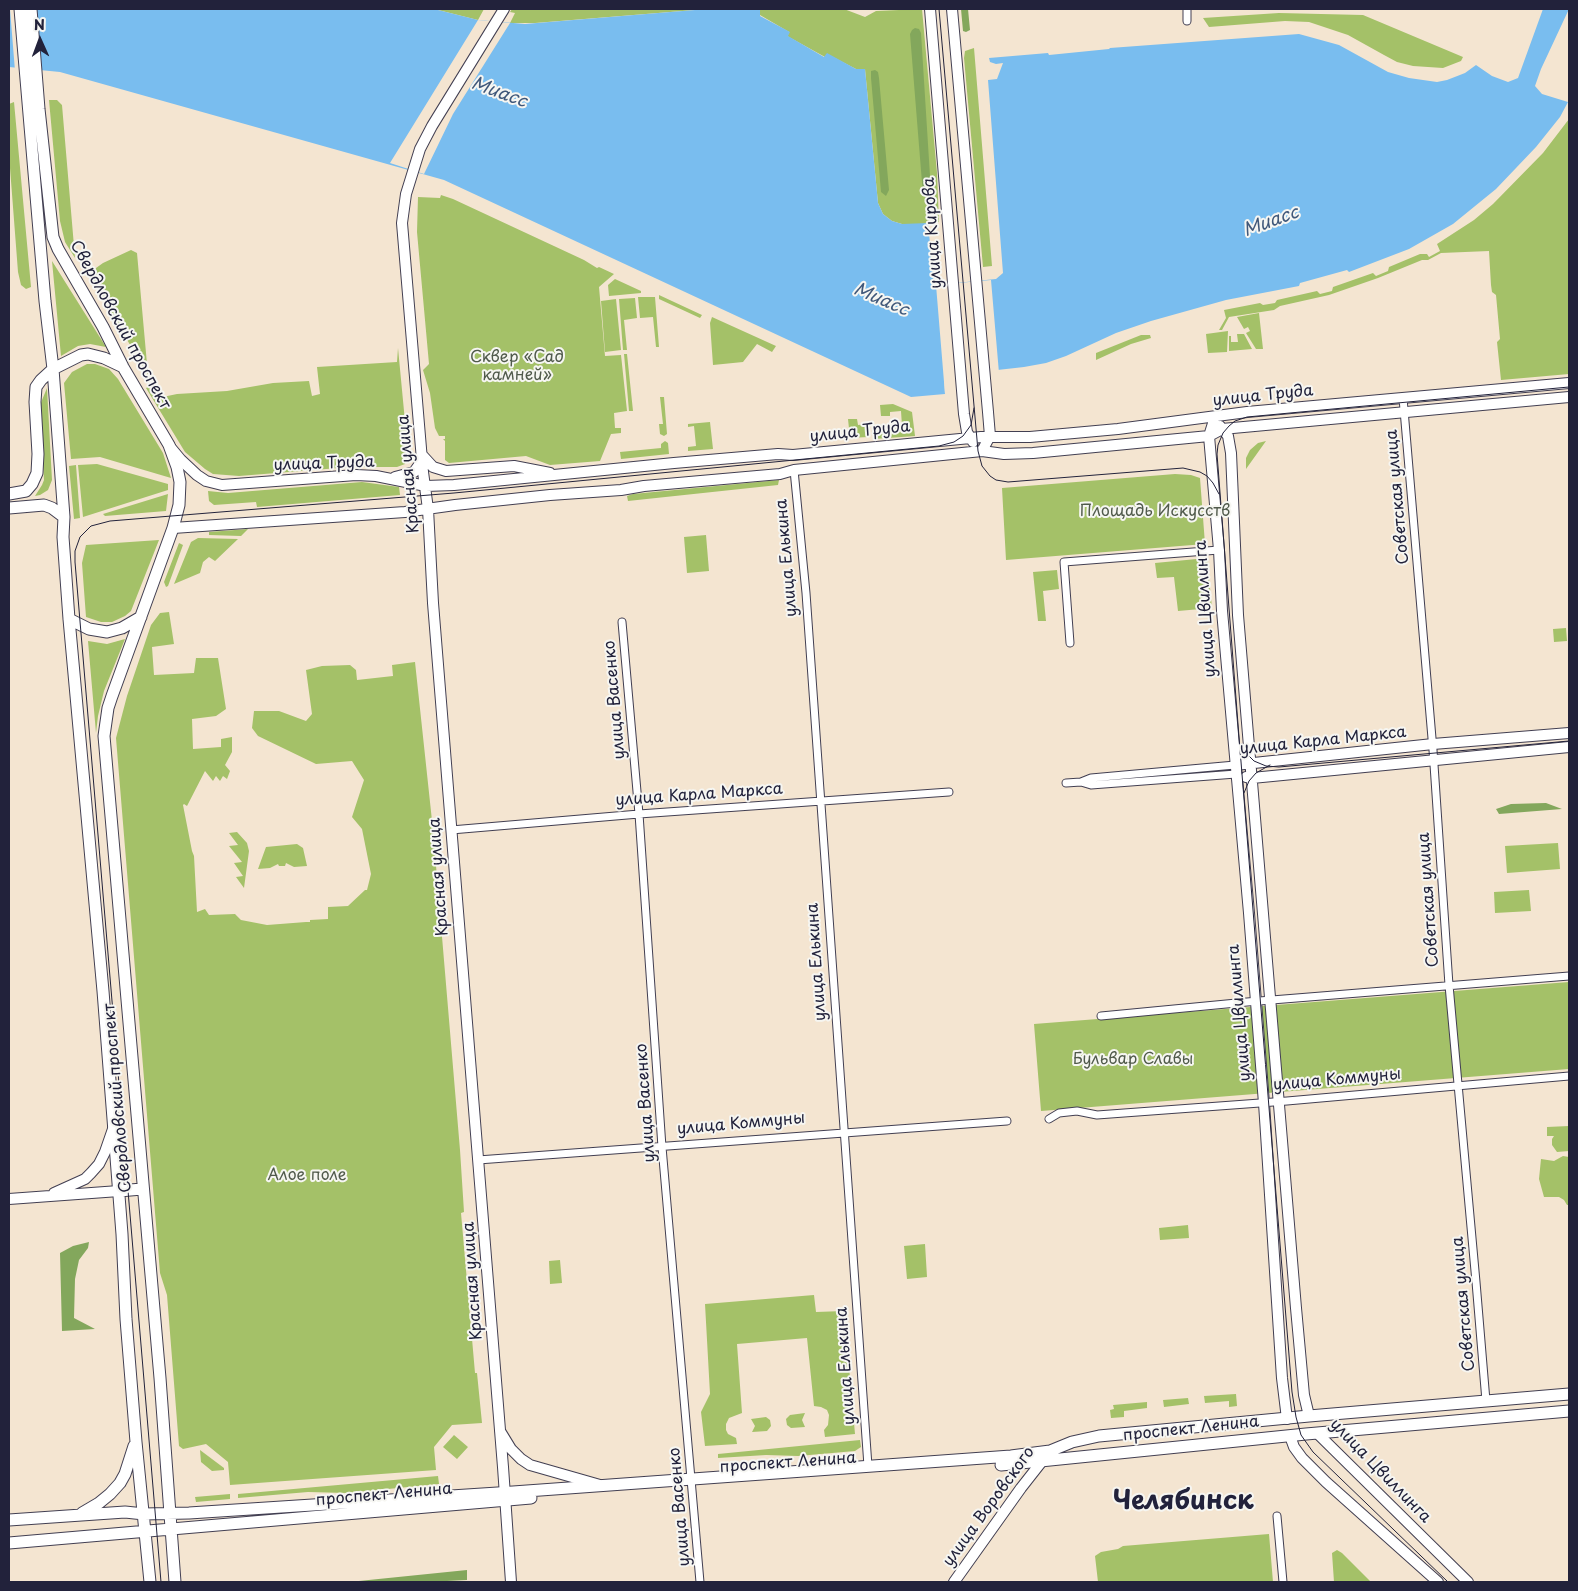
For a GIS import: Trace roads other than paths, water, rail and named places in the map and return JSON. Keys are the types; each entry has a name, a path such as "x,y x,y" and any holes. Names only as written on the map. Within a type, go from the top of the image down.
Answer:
{"main road":[{"name":"Свердловский проспект","path":"20,9 53,238 104,327 123,367 169,445 178,468 181,490 174,528 108,708 104,736 142,1189 160,1378 175,1582"},
{"name":"Свердловский проспект","path":"31,9 34,110 64,517 62,537 92,857 126,1319 150,1582"},
{"name":"Красная улица","path":"504,9 432,126 420,149 412,171 404,204 402,232 428,509 433,603 511,1582"},
{"name":"улица Кирова","path":"930,9 962,392 967,432 980,451"},
{"path":"952,9 990,436 980,451"},
{"path":"9,494 20,493 28,488 34,479 38,466 36,387 53,369 81,355 88,354 104,358 123,367"},
{"name":"улица Труда","path":"169,445 197,475 206,481 222,485 349,476 376,476 426,486 778,454 793,455 970,437 1030,437 1403,398 1569,383"},
{"name":"улица Труда","path":"174,528 428,509 550,495 601,492 644,486 780,474 794,470 980,451 1004,454 1033,453 1209,436 1222,429 1569,397"},
{"name":"улица Цвиллинга","path":"1215,417 1228,436 1231,452 1238,615 1304,1395 1308,1416 1317,1433 1468,1582"},
{"name":"улица Цвиллинга","path":"1215,417 1209,436 1264,1103 1283,1385 1290,1436 1294,1447 1302,1458 1326,1482 1355,1510 1438,1582"},
{"name":"улица Елькина","path":"793,455 794,470"},
{"path":"376,476 396,478 410,474 417,469 422,456 433,467 446,471 514,466 558,474"},
{"path":"9,508 44,505 52,508 64,517"},
{"path":"69,619 84,628 107,632 122,628 141,617"},
{"name":"улица Карла Маркса","path":"1235,769 1250,762 1569,733"},
{"name":"улица Карла Маркса","path":"1235,769 1252,778 1569,747"},
{"path":"47,1196 84,1179 99,1164 113,1130"},
{"path":"9,1199 142,1189"},
{"name":"проспект Ленина","path":"9,1520 125,1512 144,1514 170,1513 504,1496 692,1482 868,1466 1011,1456 1050,1451 1072,1442 1099,1436 1569,1394"},
{"name":"проспект Ленина","path":"9,1543 603,1486 1016,1464 1317,1433 1569,1412"},
{"path":"499,1429 511,1448 521,1459 530,1465 603,1486"},
{"path":"79,1515 99,1503 120,1483 136,1442"},
{"name":"улица Воровского","path":"954,1582 1021,1488 1050,1451"},
{"path":"1016,1464 1023,1469 1025,1478 1021,1488"}],"street":[{"path":"1187,9 1187,21"},
{"name":"Советская улица","path":"1403,398 1434,760 1449,986 1486,1401"},
{"name":"улица Елькина","path":"794,470 806,593 868,1466"},
{"path":"1070,643 1064,562 1219,550"},
{"name":"улица Васенко","path":"622,622 639,814 662,1147 700,1582"},
{"name":"улица Карла Маркса","path":"1066,783 1081,782 1091,785 1235,769"},
{"name":"улица Карла Маркса","path":"451,830 639,814 949,792"},
{"path":"1101,1016 1255,1001 1569,976"},
{"name":"улица Коммуны","path":"1049,1119 1059,1113 1077,1111 1097,1115 1279,1102 1569,1076"},
{"name":"улица Коммуны","path":"478,1160 1007,1121"},
{"path":"1276,1516 1283,1582"}],"water":[{"name":"Миасс","path":"9,9 434,9 478,20 525,24 707,9 760,9 760,16 790,32 788,36 824,57 827,53 856,69 865,69 878,203 883,214 892,221 902,224 928,223 934,284 936,285 996,279 1003,273 988,80 997,79 1003,63 996,64 990,62 989,58 1048,53 1049,55 1110,48 1299,34 1339,45 1388,72 1409,78 1437,82 1465,73 1476,65 1492,76 1508,82 1518,78 1543,9 1569,9 1535,86 1542,94 1568,102 1560,117 1536,147 1496,189 1453,224 1409,249 1349,272 1347,270 1300,283 1299,286 1226,300 1151,321 1116,333 1046,363 944,376 945,394 911,397 444,180 60,72 9,67"}],"tram line":[{"path":"939,9 978,451 982,466 996,480 1008,482 1183,468 1200,472 1207,476 1219,494"},
{"path":"1448,1582 1313,1452 1301,1435 1296,1417 1292,1392 1217,454 1218,445 1223,433 1235,421 1247,417 1569,387"},
{"path":"161,1582 75,562 75,551 80,537 91,526 110,521 454,493 939,446 954,442 963,436 971,425 974,408"},
{"path":"1242,744 1247,754 1254,761 1266,766 1279,767 1569,741"},
{"path":"1244,793 1249,781 1256,773 1270,765"}],"district":[{"name":"Челябинск","path":"1183,1502"}],"park label":[{"name":"Сквер «Сад камней»","path":"517,367"},
{"name":"Площадь Искусств","path":"1155,512"},
{"name":"Бульвар Славы","path":"1133,1060"},
{"name":"Алое поле","path":"307,1176"}]}
